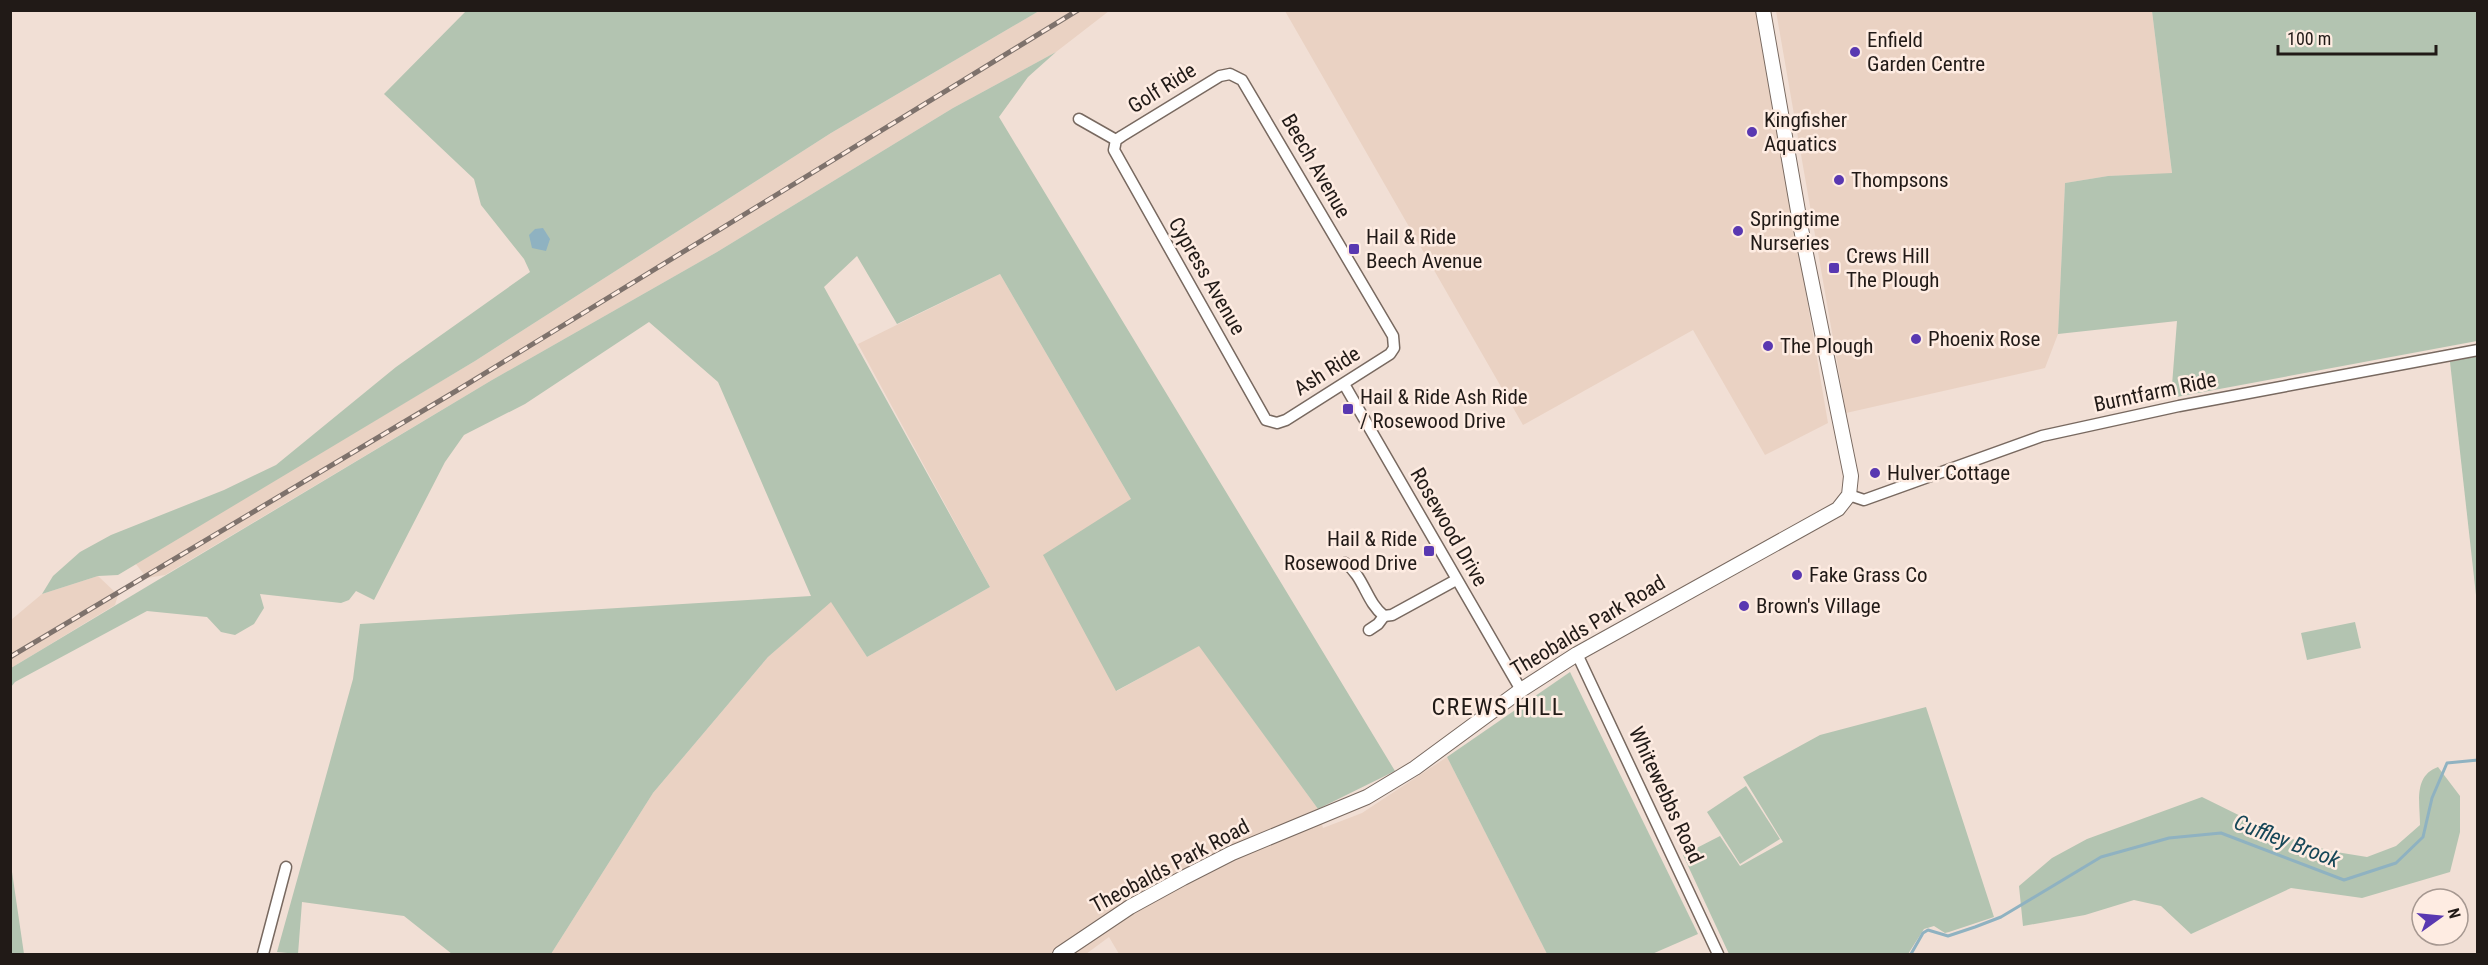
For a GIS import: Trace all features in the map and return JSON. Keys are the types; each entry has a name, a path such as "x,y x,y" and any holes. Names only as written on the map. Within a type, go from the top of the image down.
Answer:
{"street":[{"path":"1763,10 1802,234 1851,491"},
{"name":"Golf Ride","path":"1116,140 1220,75 1230,74"},
{"name":"Beech Avenue","path":"1230,74 1242,80 1393,336 1394,348"},
{"path":"1079,119 1116,140"},
{"name":"Cypress Avenue","path":"1116,140 1114,150 1266,420 1277,423"},
{"name":"Ash Ride","path":"1277,423 1286,420 1344,384 1390,354 1394,348"},
{"name":"Burntfarm Ride","path":"1851,491 1864,500 2042,436 2201,401 2478,350"},
{"name":"Rosewood Drive","path":"1344,384 1521,690"},
{"name":"Theobalds Park Road","path":"1060,954 1130,907 1232,853 1367,797 1415,768 1521,690 1577,654 1686,591 1817,523 1838,509 1851,491"},
{"path":"1345,563 1354,569 1376,610 1384,616 1392,615 1456,580"},
{"path":"1369,630 1384,616"},
{"name":"Whitewebbs Road","path":"1577,654 1718,954"},
{"path":"263,954 286,867"}],"shaded area":[{"path":"1039,11 1109,11 1056,52 953,108 717,252 492,380 165,575 147,578 135,563 475,361 831,133"},
{"path":"1285,11 1758,11 1828,423 1765,455 1693,330 1523,425"},
{"path":"1776,11 2152,11 2172,174 2108,176 2065,183 2058,334 2045,368 1846,413"},
{"path":"1000,274 1131,499 1117,691 1199,645 1318,809 1323,828 1362,813 1447,757 1547,954 1119,954 1109,937 1086,954 551,954 653,793 768,657 831,601 867,657 990,587 858,344"},
{"path":"98,576 118,595 115,605 11,668 11,620 42,594"}],"green space":[{"path":"466,11 1039,11 831,133 475,361 118,575 98,576 42,594 53,576 80,552 111,535 224,490 276,465 396,367 530,272 524,259 481,205 474,179 384,94"},
{"path":"2152,11 2477,11 2477,341 2171,398 2177,321 2058,334 2065,183 2108,176 2172,173"},
{"path":"1056,52 1028,77 999,117 1395,771 1318,809 1199,646 1116,691 1043,555 1131,499 1000,274 897,324 857,256 824,287 990,587 867,657 831,602 768,657 653,793 551,954 452,954 404,916 302,902 298,954 277,952 353,679 360,624 811,596 718,382 649,322 525,404 464,435 445,462 374,600 356,591 349,600 341,603 260,594 264,608 254,624 235,635 221,632 207,617 147,611 15,682 11,687 11,668 492,380 717,252 953,108"},
{"path":"2478,356 2477,604 2450,362"},
{"path":"2355,622 2361,648 2307,660 2301,633"},
{"path":"1570,672 1698,934 1652,954 1547,954 1447,757"},
{"path":"1926,707 1994,917 1945,933 1934,926 1924,929 1908,954 1729,954 1683,855 1720,836 1740,866 1783,842 1743,777 1820,735"},
{"path":"2438,767 2460,796 2460,832 2450,872 2362,898 2291,888 2191,934 2161,906 2134,900 2085,915 2023,926 2019,886 2052,858 2087,839 2202,797 2277,834 2330,851 2367,857 2396,846 2420,825 2421,784 2430,771"},
{"path":"1746,786 1780,839 1740,864 1707,812"},
{"path":"11,865 24,954 11,954"}],"water":[{"path":"543,228 550,239 546,251 532,248 529,235 535,229"}],"waterway":[{"name":"Cuffley Brook","path":"1911,954 1923,933 1928,930 1948,936 1975,927 2001,917 2101,857 2169,838 2221,833 2344,880 2396,863 2423,837 2432,798 2447,763 2478,760"}],"railway":[{"path":"10,657 456,391 1078,10"}],"place":[{"name":"Enfield Garden Centre","path":"1855,52"},
{"name":"Kingfisher Aquatics","path":"1752,132"},
{"name":"Thompsons","path":"1839,180"},
{"name":"Springtime Nurseries","path":"1738,231"},
{"name":"Hail & Ride Beech Avenue","path":"1354,249"},
{"name":"Crews Hill The Plough","path":"1834,268"},
{"name":"Phoenix Rose","path":"1916,339"},
{"name":"The Plough","path":"1768,346"},
{"name":"Hail & Ride Ash Ride / Rosewood Drive","path":"1348,409"},
{"name":"Hulver Cottage","path":"1875,473"},
{"name":"Hail & Ride Rosewood Drive","path":"1429,551"},
{"name":"Fake Grass Co","path":"1797,575"},
{"name":"Brown's Village","path":"1744,606"}],"district":[{"name":"CREWS HILL","path":"1498,707"}]}
